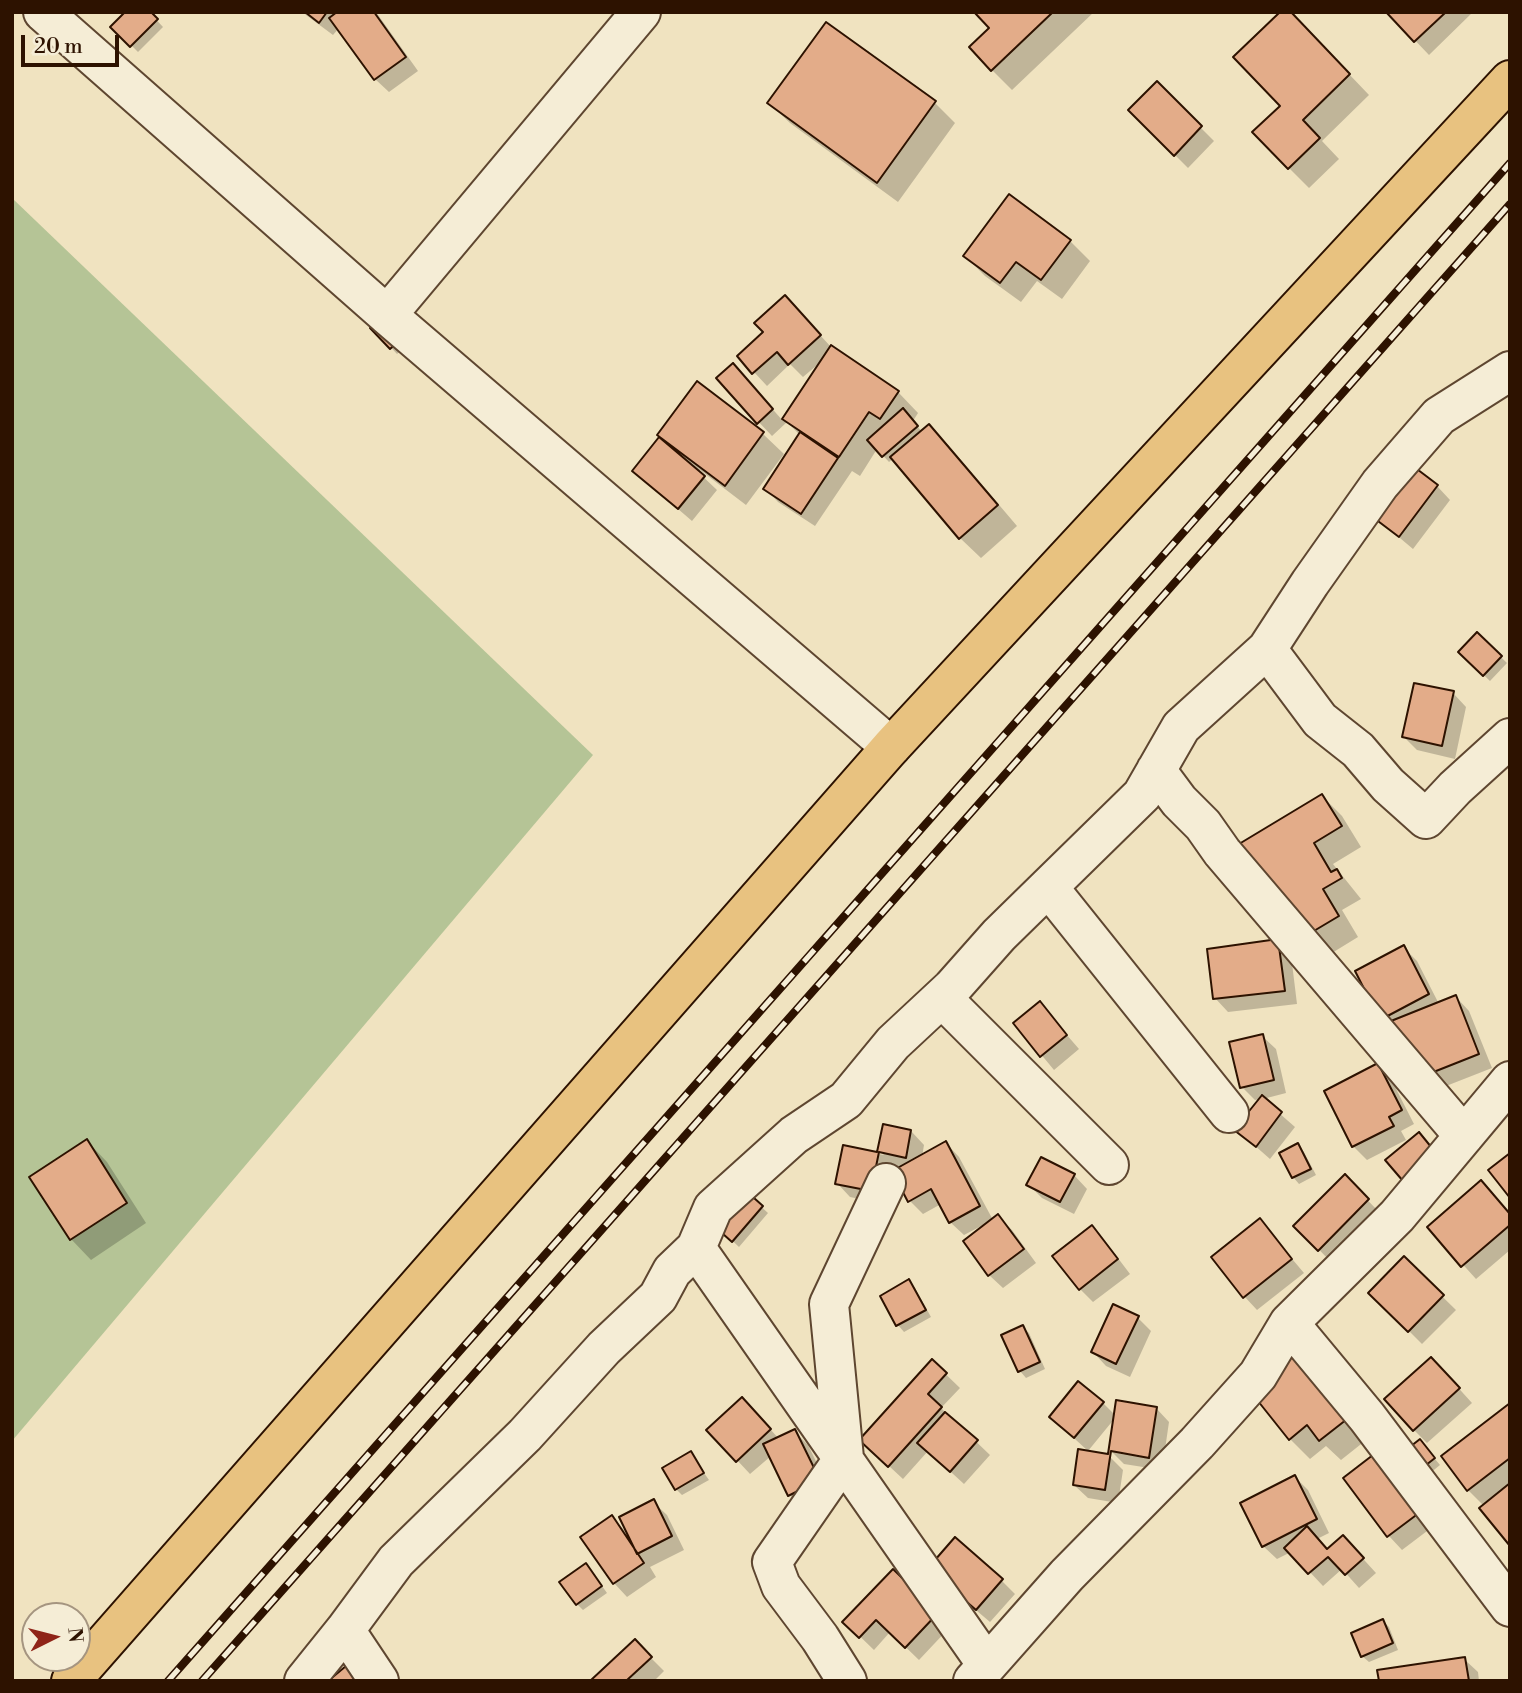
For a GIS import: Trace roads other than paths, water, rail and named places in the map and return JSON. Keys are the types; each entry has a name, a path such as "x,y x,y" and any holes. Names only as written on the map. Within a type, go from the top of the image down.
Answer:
{"main road":[{"path":"71,1681 891,747 1510,80"}],"street":[{"path":"43,12 387,315 891,747"},
{"path":"387,315 641,12"},
{"path":"304,1681 396,1560 525,1435 604,1348 658,1297 672,1271 696,1248 713,1209 794,1135 846,1100 892,1043 942,998 999,935 1142,796 1181,727 1267,649 1380,484 1439,416 1510,371"},
{"path":"1267,649 1320,719 1358,750 1388,785 1426,819 1455,788 1510,738"},
{"path":"1156,770 1179,801 1203,825 1222,852 1464,1136"},
{"path":"1049,888 1229,1113"},
{"path":"942,998 1109,1165"},
{"path":"696,1248 844,1458 980,1673 1067,1575 1197,1443 1258,1375 1289,1323 1397,1216 1510,1082"},
{"path":"847,1681 820,1638 781,1586 772,1562 844,1458 830,1304 886,1183"},
{"path":"1289,1323 1367,1417 1510,1607"},
{"path":"345,1630 379,1681"}],"railway":[{"path":"168,1681 1510,163"},
{"path":"202,1681 1510,204"}]}
